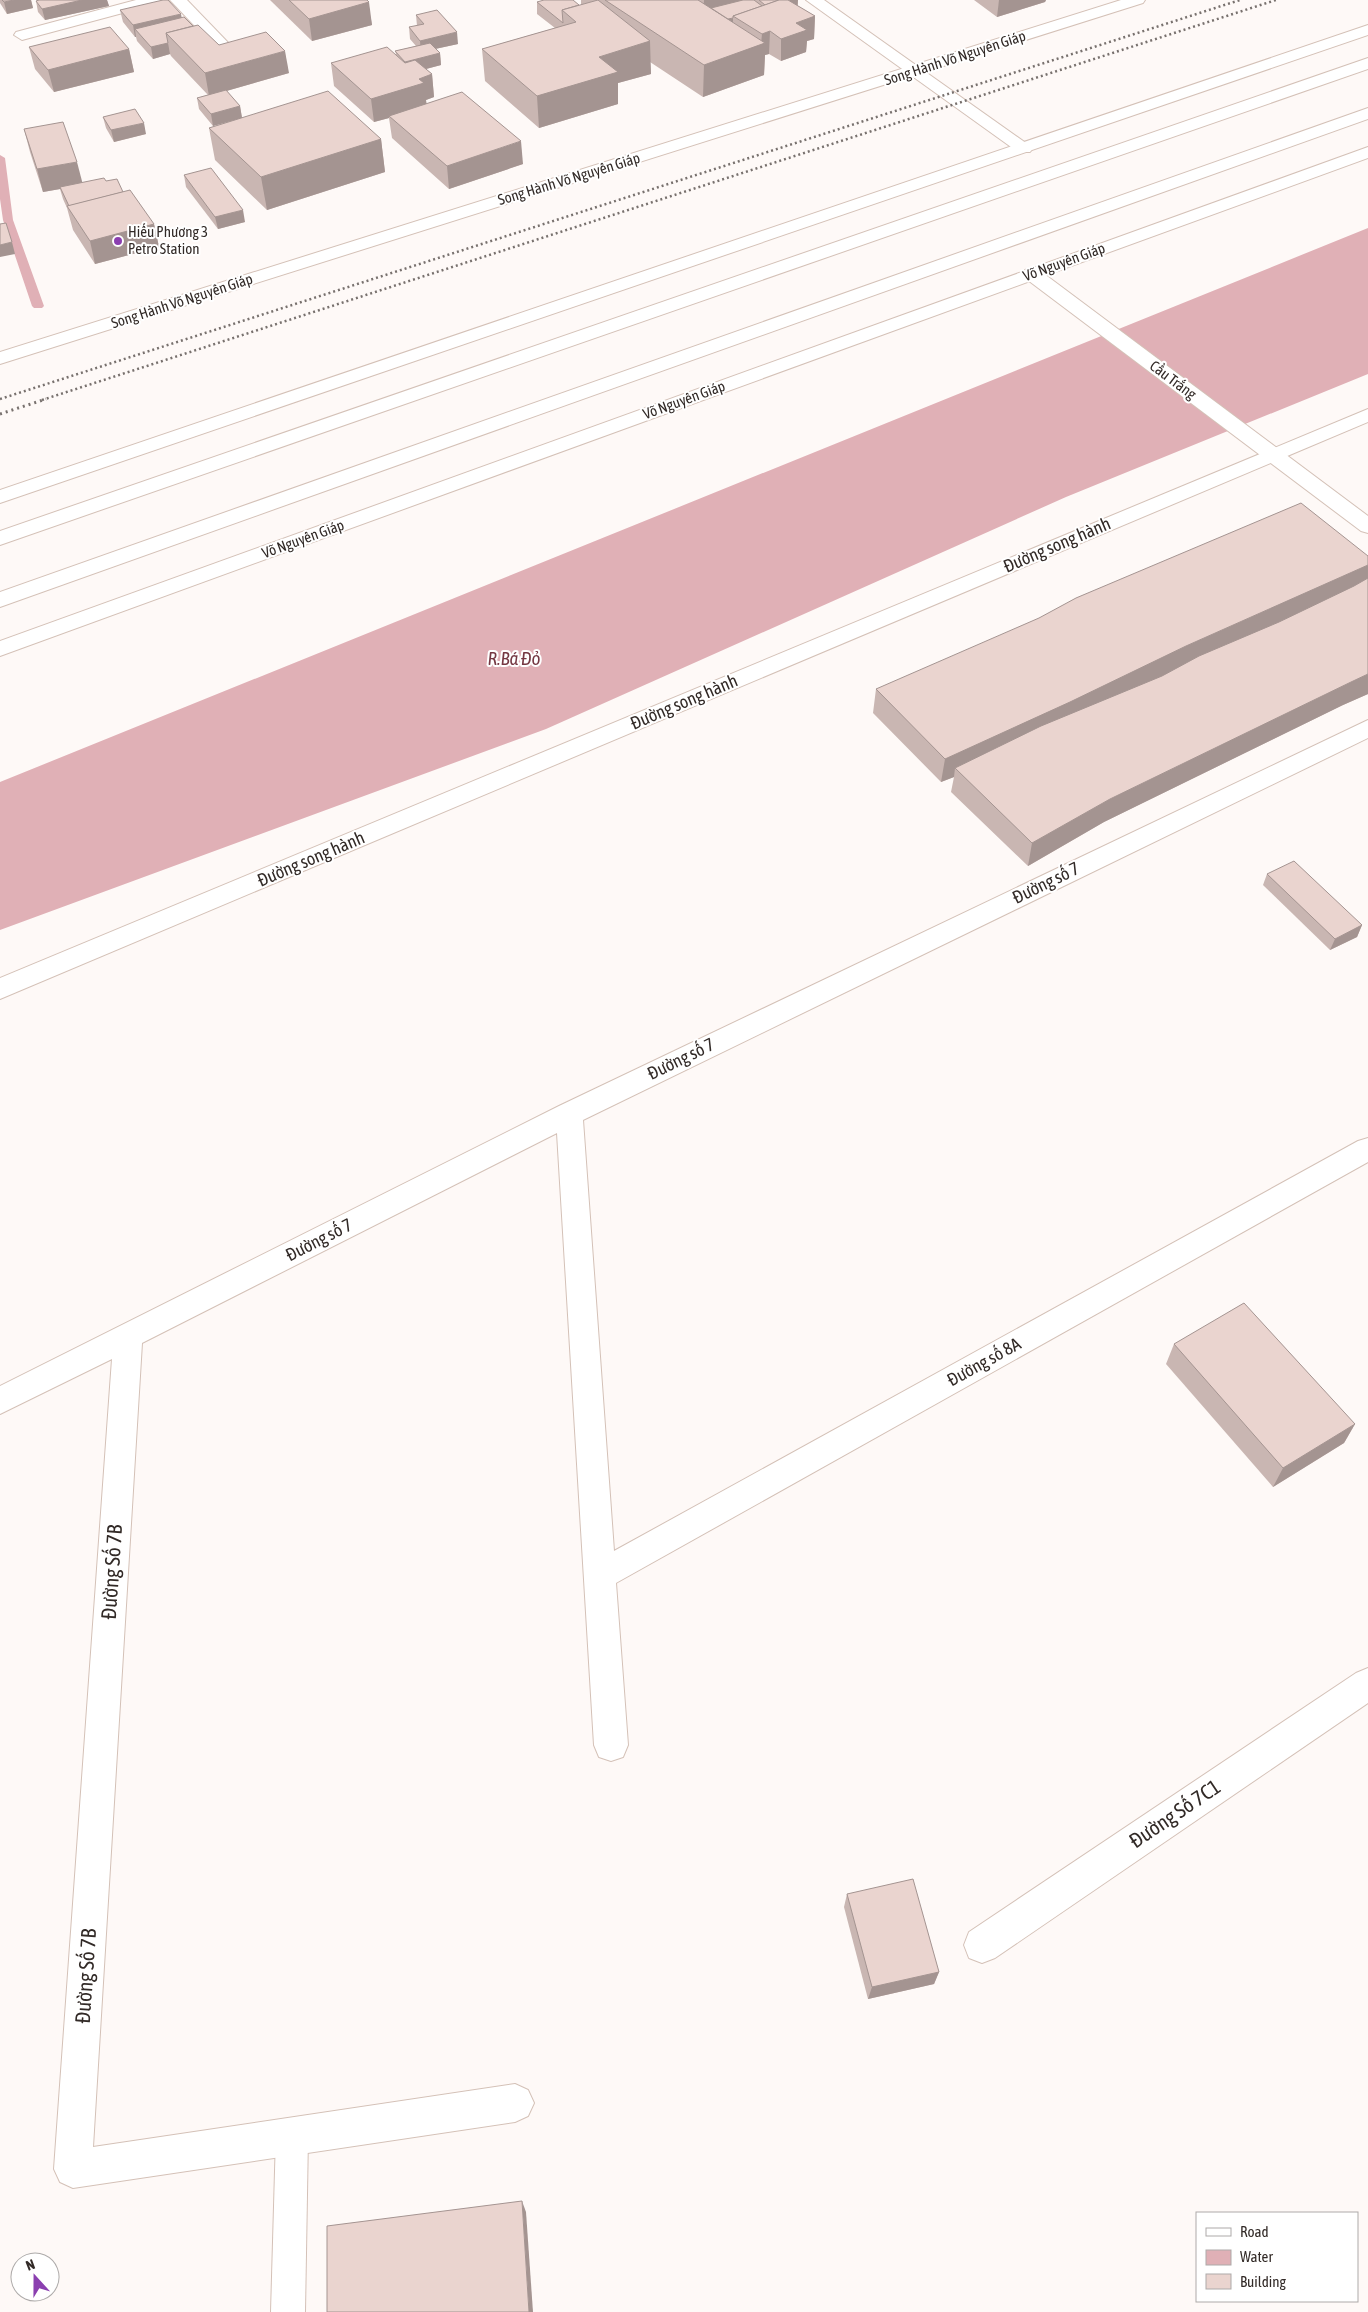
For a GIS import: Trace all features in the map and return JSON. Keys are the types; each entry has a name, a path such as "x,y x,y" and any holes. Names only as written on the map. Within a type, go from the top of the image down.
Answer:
{"main road":[{"path":"22,35 120,4 154,0"},
{"path":"178,0 235,59"},
{"path":"814,0 1024,148"},
{"name":"Song Hành Võ Nguyên Giáp","path":"0,358 1137,0"},
{"path":"0,497 1368,30"},
{"path":"0,538 1368,63"},
{"path":"0,600 1368,113"},
{"name":"Võ Nguyên Giáp","path":"0,649 1368,152"},
{"name":"Cầu Trắng","path":"1032,274 1368,526"},
{"name":"Đường song hành","path":"0,989 1368,415"},
{"name":"Đường số 7","path":"0,1401 569,1114 1368,728"},
{"path":"569,1114 611,1745"},
{"name":"Đường số 8A","path":"600,1576 1368,1149"},
{"name":"Đường Số 7B","path":"128,1337 73,2169 515,2103"},
{"name":"Đường Số 7C1","path":"982,1945 1368,1684"}],"lane":[{"path":"288,2312 292,2136"}],"water":[{"name":"R.Bá Đỏ","path":"1368,228 1368,374 1066,497 546,729 0,930 0,782"}],"building":[{"path":"82,0 42,9 36,1"},
{"path":"168,0 181,14 133,25 120,10"},
{"path":"289,0 367,0 369,2 309,19"},
{"path":"544,0 573,0 579,5 562,10 563,23 537,2"},
{"path":"598,0 650,41 599,57 618,72 537,96 482,49 576,22 562,10"},
{"path":"605,0 698,0 765,43 704,65"},
{"path":"743,0 754,0 762,6 728,19 711,8"},
{"path":"759,0 779,0 765,5"},
{"path":"779,0 788,0 815,16 796,23 807,30 781,39 770,31 762,34 733,16"},
{"path":"437,10 457,32 420,41 409,27 424,24 416,15"},
{"path":"184,17 193,26 166,33 168,43 151,47 135,29"},
{"path":"198,25 219,45 266,32 285,51 205,73 166,33"},
{"path":"110,27 129,49 48,70 29,47"},
{"path":"430,43 440,53 405,62 395,51"},
{"path":"387,47 405,63 415,60 432,74 419,79 424,83 371,99 331,63"},
{"path":"226,90 240,106 211,114 197,98"},
{"path":"328,91 381,139 261,177 209,128"},
{"path":"462,92 521,141 447,166 389,116"},
{"path":"135,109 144,123 111,130 103,117"},
{"path":"63,122 77,162 37,169 24,129"},
{"path":"211,168 243,210 215,217 184,175"},
{"path":"104,178 106,181 117,179 123,192 69,206 60,187"},
{"path":"130,190 154,224 90,241 67,206"},
{"path":"6,223 12,242 0,245 0,224"},
{"path":"1301,503 1368,556 1368,565 1186,646 945,759 876,689 1039,618 1076,598"},
{"path":"1368,578 1368,674 1110,799 1032,843 955,768 1041,726 1162,676 1199,656 1279,622"},
{"path":"1294,861 1362,925 1335,939 1267,874"},
{"path":"1244,1303 1355,1424 1283,1468 1174,1344"},
{"path":"913,1879 939,1972 872,1987 847,1894"},
{"path":"522,2201 529,2312 327,2312 327,2226"}],"waterway":[{"path":"0,158 8,220 38,306"}],"railway":[{"path":"0,399 1240,0"},
{"path":"42,400 1276,0"},
{"path":"0,414 46,399"}],"place":[{"name":"Hiếu Phương 3 Petro Station","path":"118,241"}]}
